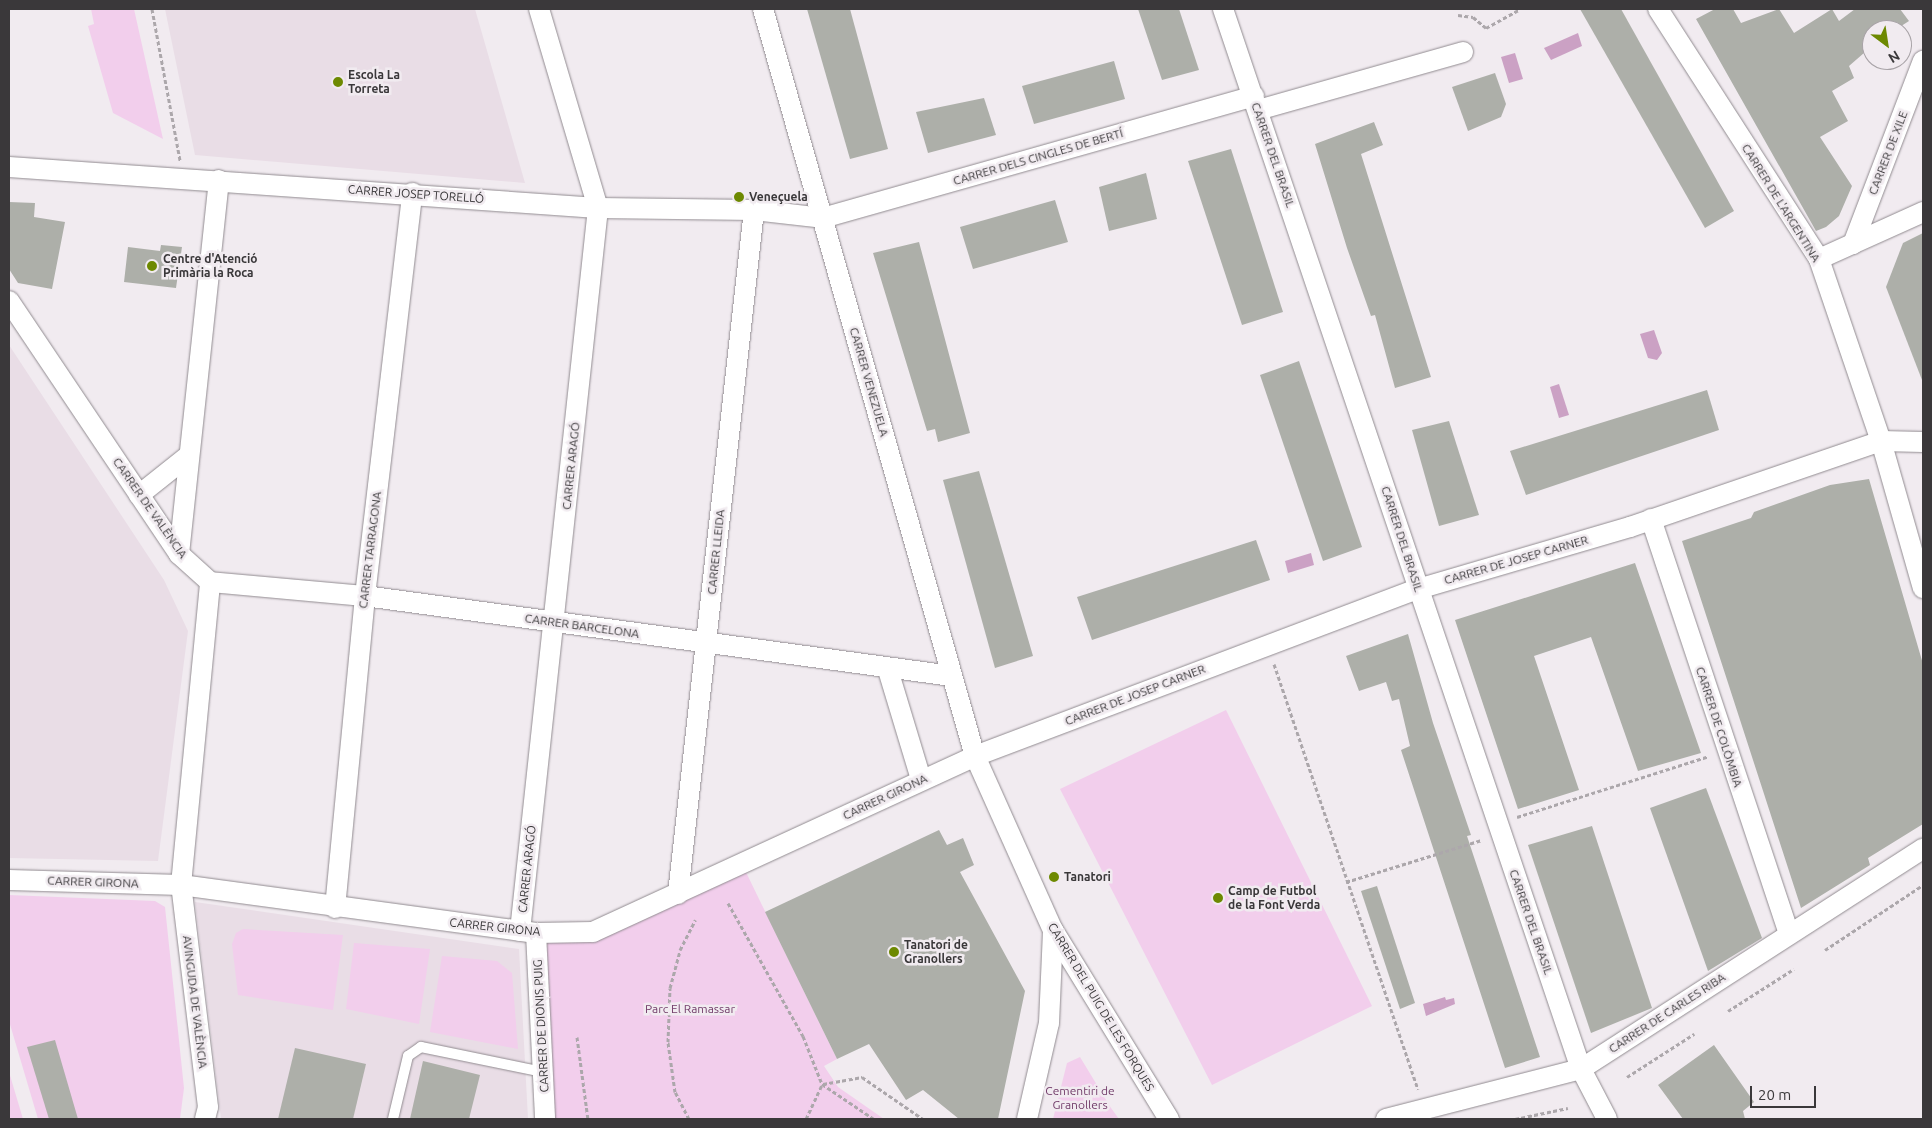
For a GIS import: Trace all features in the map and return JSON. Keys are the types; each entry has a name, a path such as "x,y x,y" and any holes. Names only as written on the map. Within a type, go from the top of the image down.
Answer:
{"street":[{"name":"CARRER ARAGÓ","path":"528,932 554,622 598,208 539,9"},
{"name":"CARRER VENEZUELA","path":"763,9 975,756"},
{"name":"CARRER DEL BRASIL","path":"1223,9 1418,589 1582,1068 1608,1119"},
{"path":"1232,34 1240,9"},
{"name":"CARRER DE L'ARGENTINA","path":"1658,9 1818,259 1881,441 1923,588"},
{"name":"CARRER DELS CINGLES DE BERTÍ","path":"822,218 1256,103 1463,52"},
{"name":"CARRER DE XILE","path":"1853,244 1923,61"},
{"name":"CARRER JOSEP TORELLÓ","path":"9,167 412,192 598,208 754,210 822,218"},
{"path":"179,554 219,180"},
{"name":"CARRER TARRAGONA","path":"334,908 365,596 412,192"},
{"name":"CARRER LLEIDA","path":"678,894 754,210"},
{"path":"1818,259 1923,212"},
{"name":"CARRER DE VALÈNCIA","path":"9,302 179,554 210,582"},
{"name":"CARRER DE JOSEP CARNER","path":"975,756 1418,589 1651,520 1881,441 1923,442"},
{"path":"139,494 188,456"},
{"name":"CARRER DE COLÒMBIA","path":"1651,520 1726,750 1789,934"},
{"path":"180,885 210,582"},
{"name":"CARRER BARCELONA","path":"210,582 365,596 888,670 952,676"},
{"path":"888,670 921,779"},
{"name":"CARRER GIRONA","path":"9,880 180,885 334,908 528,932 593,932 921,779 975,756"},
{"name":"CARRER DEL PUIG DE LES FORQUES","path":"975,756 1053,930 1168,1119"},
{"name":"CARRER DE CARLES RIBA","path":"1386,1119 1426,1111 1582,1068 1923,849"},
{"name":"AVINGUDA DE VALÈNCIA","path":"180,885 208,1107 205,1119"},
{"path":"1027,1119 1049,1023 1053,930"},
{"name":"CARRER DE DIONIS PUIG","path":"528,932 543,1072 545,1119"}],"lane":[{"path":"393,1119 408,1056 421,1046 543,1072"}],"path":[{"path":"152,9 180,146 180,178"},
{"path":"1458,15 1472,17 1486,28 1520,9"},
{"path":"1268,645 1346,882 1426,1111"},
{"path":"1346,882 1726,750"},
{"path":"1825,950 1923,885"},
{"path":"728,903 803,1036 822,1084 874,1119"},
{"path":"690,1119 676,1092 668,1042 670,988 680,950 695,920"},
{"path":"1728,1011 1794,970"},
{"path":"1627,1077 1694,1034"},
{"path":"577,1037 588,1119"},
{"path":"822,1084 862,1078 923,1119"},
{"path":"806,1119 822,1084"},
{"path":"1515,1119 1568,1108"}],"shaded area":[{"name":"Escola La Torreta","path":"165,9 475,9 525,183 195,155"},
{"path":"1578,33 1582,46 1551,60 1544,48"},
{"path":"1515,53 1523,79 1509,83 1501,57"},
{"path":"1654,330 1662,353 1657,360 1648,358 1640,334"},
{"path":"9,345 164,580 188,631 158,861 9,858"},
{"path":"1559,384 1569,415 1559,418 1550,387"},
{"path":"1311,553 1314,565 1288,573 1285,561"},
{"path":"195,902 519,949 528,1119 221,1119"},
{"path":"1445,997 1446,1000 1454,998 1455,1004 1426,1016 1423,1004"}],"green space":[{"path":"91,9 134,9 163,139 113,113 88,26 94,24"},
{"name":"Camp de Futbol de la Font Verda","path":"1226,710 1372,1006 1212,1085 1060,789"},
{"name":"Parc El Ramassar","path":"742,864 837,1059 824,1066 838,1087 884,1119 545,1119 536,933 593,932"},
{"path":"9,895 155,901 165,907 184,1088 180,1119 38,1119 9,1021"},
{"path":"243,929 343,935 333,1010 238,995 232,944 236,933"},
{"path":"354,943 430,949 419,1024 346,1009"},
{"path":"442,956 497,961 512,973 518,1049 430,1032"},
{"name":"Cementiri de Granollers","path":"1080,1057 1119,1119 1053,1119 1067,1063"},
{"path":"9,1072 23,1119 9,1119"}],"building":[{"path":"807,9 850,9 888,149 850,159"},
{"path":"1138,9 1179,9 1199,70 1162,80"},
{"path":"1580,9 1621,9 1734,211 1705,228"},
{"path":"1715,9 1733,9 1741,23 1779,9 1794,33 1832,9 1839,21 1855,9 1900,9 1908,20 1862,20 1862,55 1849,66 1854,78 1832,91 1848,121 1820,137 1852,186 1839,216 1826,227 1816,231 1696,19"},
{"path":"1114,61 1125,99 1034,124 1022,86"},
{"path":"1495,73 1506,104 1501,117 1468,131 1452,87"},
{"path":"984,98 996,135 928,153 916,112"},
{"path":"1374,122 1383,145 1361,154 1431,377 1395,388 1375,315 1371,316 1347,248 1315,144"},
{"path":"1231,149 1283,312 1242,325 1188,161"},
{"path":"1146,173 1157,219 1109,231 1099,187"},
{"path":"1055,200 1068,242 973,269 960,227"},
{"path":"9,202 35,203 34,217 65,222 52,289 18,283 9,269"},
{"path":"1923,233 1922,380 1886,287 1903,243"},
{"path":"919,242 970,433 938,442 935,429 927,431 873,253"},
{"name":"Centre d'Atenció Primària la Roca","path":"161,245 182,247 176,288 124,282 128,247 160,251"},
{"path":"1299,361 1362,547 1323,561 1260,375"},
{"path":"1707,390 1719,430 1526,495 1510,451"},
{"path":"1449,421 1479,515 1439,526 1412,430"},
{"path":"979,471 1033,656 995,668 943,480"},
{"path":"1869,479 1923,664 1923,824 1868,858 1870,865 1801,908 1682,541 1751,518 1754,512 1830,485"},
{"path":"1256,540 1270,580 1092,640 1077,597"},
{"path":"1635,563 1701,753 1638,771 1591,637 1534,656 1579,790 1518,809 1455,620"},
{"path":"1408,634 1433,723 1471,835 1467,836 1540,1057 1505,1068 1401,750 1410,746 1399,699 1392,701 1386,682 1359,691 1346,656"},
{"path":"1706,788 1762,938 1708,971 1650,808"},
{"path":"1592,826 1652,1008 1591,1033 1528,845"},
{"name":"Tanatori de Granollers","path":"939,830 947,845 963,838 974,865 960,872 1025,991 998,1119 959,1119 923,1090 906,1100 869,1044 837,1059 765,912"},
{"path":"1377,886 1415,1003 1400,1009 1361,891"},
{"path":"55,1040 78,1119 49,1119 27,1047"},
{"path":"1714,1045 1754,1102 1743,1111 1745,1119 1683,1119 1658,1085"},
{"path":"295,1048 366,1064 353,1119 278,1119"},
{"path":"423,1061 480,1075 469,1119 410,1119"}],"place":[{"name":"Escola La Torreta","path":"338,82"},
{"name":"Veneçuela","path":"739,197"},
{"name":"Centre d'Atenció Primària la Roca","path":"152,266"},
{"name":"Tanatori","path":"1054,877"},
{"name":"Camp de Futbol de la Font Verda","path":"1218,898"},
{"name":"Tanatori de Granollers","path":"894,952"}]}
